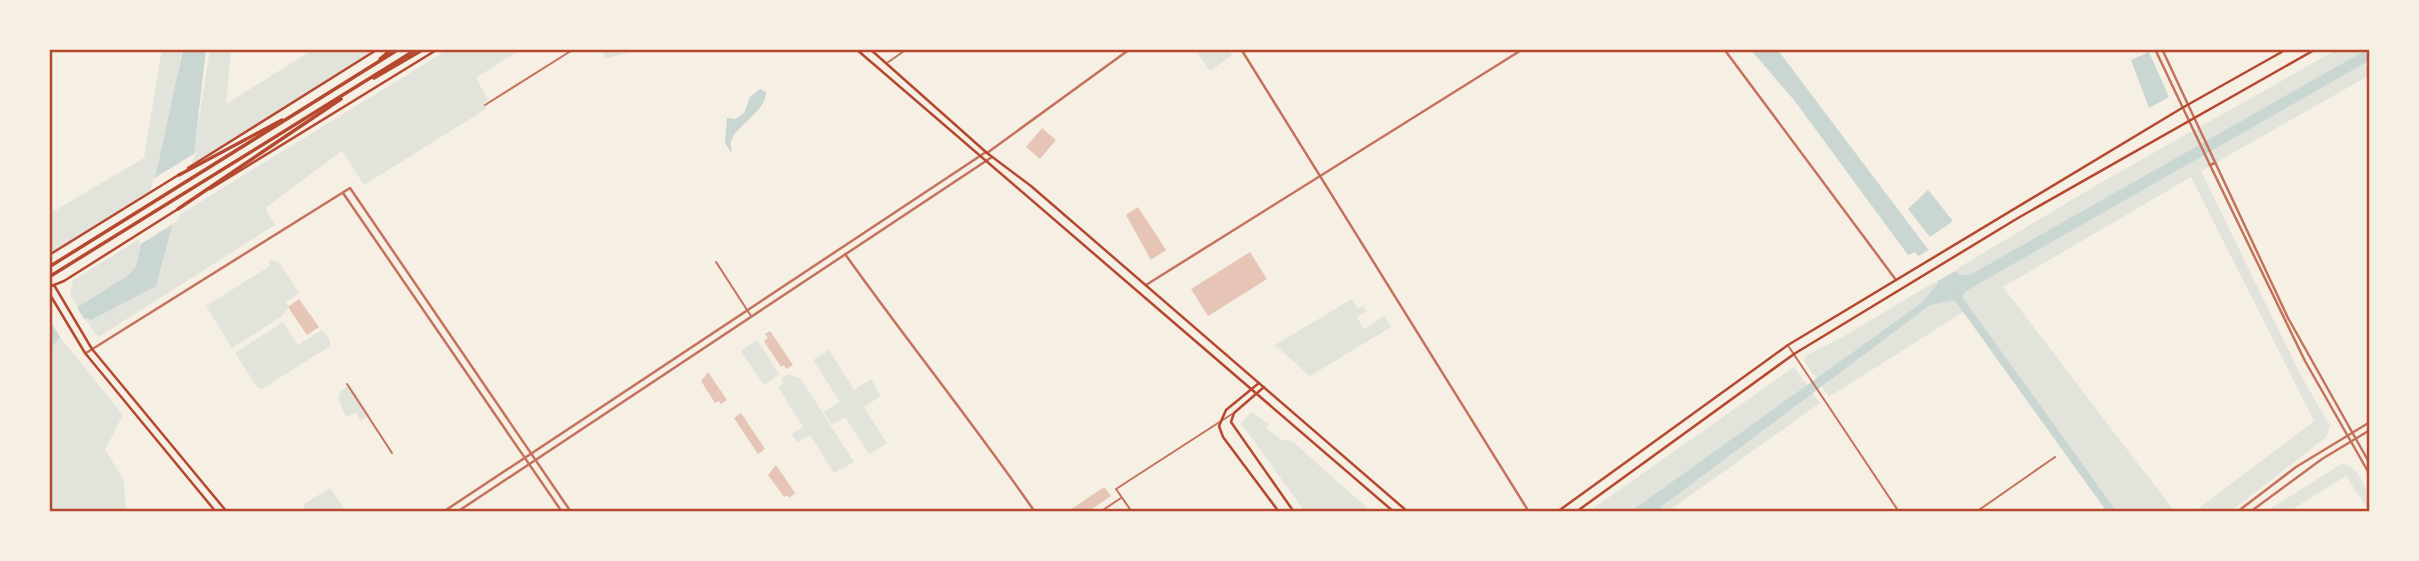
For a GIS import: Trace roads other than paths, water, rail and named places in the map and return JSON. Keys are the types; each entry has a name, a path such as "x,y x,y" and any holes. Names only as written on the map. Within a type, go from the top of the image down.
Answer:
{"highway":[{"path":"374,65 392,49"},
{"path":"49,267 399,49"},
{"path":"49,277 417,49"},
{"path":"366,81 385,74 424,49"},
{"path":"178,209 356,87"},
{"path":"179,175 296,113"}],"main road":[{"path":"196,165 378,49"},
{"path":"51,286 439,49"},
{"path":"856,49 1394,512"},
{"path":"870,49 986,153 1031,186 1408,512"},
{"path":"1558,512 1788,345 2187,105 2287,49"},
{"path":"1576,512 1794,354 2188,121 2316,49"},
{"path":"49,255 179,175"},
{"path":"49,277 51,286 92,349 227,512"},
{"path":"49,293 85,353 216,512"},
{"path":"1259,383 1226,410 1220,422 1223,437 1279,512"},
{"path":"1264,387 1236,411 1231,418 1233,427 1294,512"}],"street":[{"path":"485,105 574,49"},
{"path":"887,64 907,49"},
{"path":"443,512 986,153 1130,49"},
{"path":"1241,49 1530,512"},
{"path":"1146,285 1523,49"},
{"path":"1724,49 1896,280"},
{"path":"2155,49 2194,134 2212,163 2298,337 2351,431 2352,439 2370,475"},
{"path":"2162,49 2299,351 2346,434 2370,464"},
{"path":"457,512 992,157"},
{"path":"85,353 350,188 571,512"},
{"path":"343,193 562,512"},
{"path":"845,254 1035,512"},
{"path":"716,262 751,316"},
{"path":"1788,345 1899,512"},
{"path":"347,384 392,453"},
{"path":"1132,512 1116,489 1236,411"},
{"path":"2237,512 2346,434 2370,422"},
{"path":"2250,512 2352,439 2370,430"},
{"path":"1976,512 2055,457"},
{"path":"1100,512 1122,497"}],"waterway":[{"path":"1958,298 2112,512"}]}
